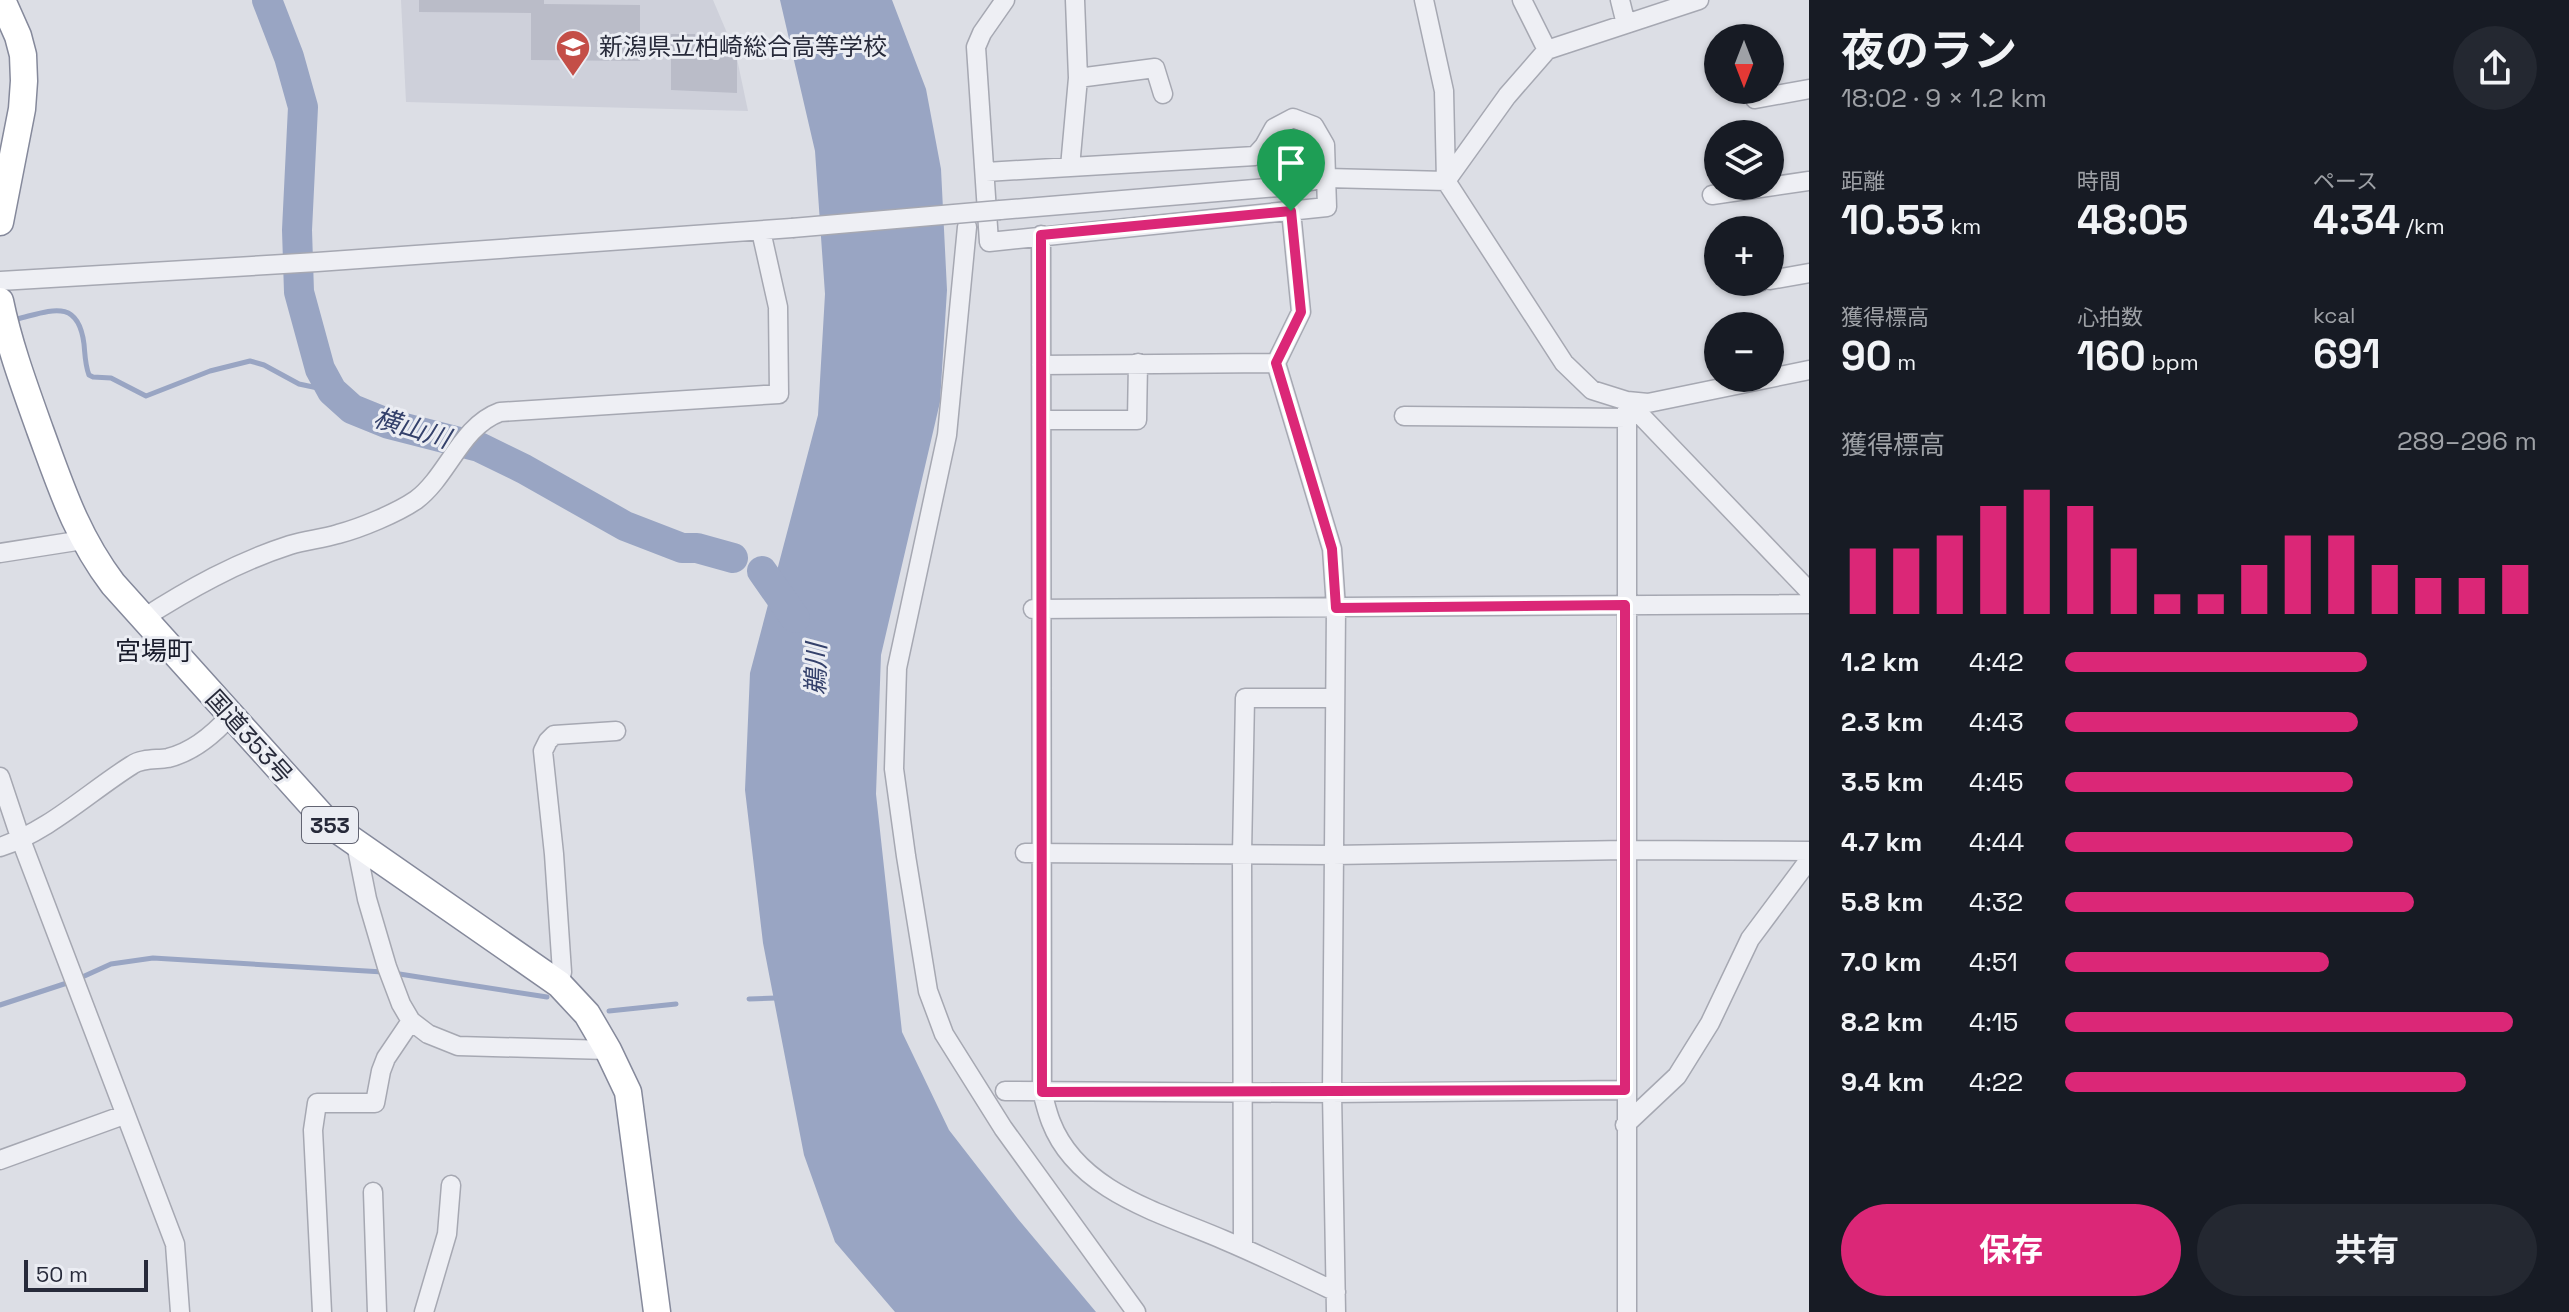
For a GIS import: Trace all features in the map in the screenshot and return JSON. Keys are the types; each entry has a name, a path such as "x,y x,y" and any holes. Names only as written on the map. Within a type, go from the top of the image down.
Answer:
{"highway":[{"path":"0,222 22,109 24,81 23,55 18,36 2,0"},
{"name":"国道353号","path":"0,301 26,392 71,515 105,573 142,619 329,824 559,984 587,1014 623,1078 632,1109 657,1312"}],"street":[{"path":"986,172 1255,156 1274,128 1293,118 1314,126 1325,145 1327,207 989,242 976,47 1005,0"},
{"path":"1070,167 1078,78 1075,0"},
{"path":"1424,0 1444,91 1446,181 1564,363 1592,390 1627,410 1809,591"},
{"path":"1522,0 1547,50"},
{"path":"1620,0 1626,24"},
{"path":"1446,181 1507,96 1547,50 1691,2"},
{"path":"1078,78 1155,68 1163,94"},
{"path":"1784,94 1809,89"},
{"path":"0,281 761,231 1279,187 1327,178 1446,181"},
{"path":"1784,185 1809,181"},
{"path":"1291,211 1301,312 1276,363 1332,549 1336,608 1332,1093 1336,1312"},
{"path":"967,227 947,435 897,668 894,769 906,856 928,991 944,1034 1003,1128 1136,1312"},
{"path":"142,619 195,586 239,564 289,545 339,534 402,508 424,493 484,421 500,412 779,394 778,307 761,231"},
{"path":"1041,235 1042,420 1036,609 1034,853 1042,1092 1051,1124 1066,1149 1092,1176 1117,1195 1243,1247 1336,1292"},
{"path":"1784,277 1809,273"},
{"path":"1042,420 1137,420 1138,363"},
{"path":"1041,365 1276,363"},
{"path":"1404,416 1627,410 1809,370"},
{"path":"1627,410 1627,1312"},
{"path":"0,553 83,540"},
{"path":"1036,609 1809,604"},
{"path":"1243,1247 1242,854 1245,698 1335,698"},
{"path":"0,847 21,840 136,762 184,752 216,732 230,716"},
{"path":"559,984 562,972 554,854 543,751 554,735 616,731"},
{"path":"0,777 124,1115 175,1244 180,1312"},
{"path":"356,844 367,899 389,973 411,1021 428,1034 458,1046 608,1050"},
{"path":"1034,853 1333,855 1625,850 1809,851"},
{"path":"1625,1125 1677,1076 1710,1023 1750,939 1809,860"},
{"path":"322,1312 313,1130 317,1103 375,1103 386,1058 411,1021"},
{"path":"1005,1091 1332,1093 1625,1090"},
{"path":"0,1160 124,1115"},
{"path":"424,1312 447,1234 451,1185"},
{"path":"373,1192 377,1312"}],"shaded area":[{"name":"新潟県立柏崎総合高等学校","path":"401,0 713,0 736,54 748,111 406,102"}],"water":[{"name":"鵜川","path":"780,0 892,0 926,89 941,169 947,290 940,402 881,655 876,794 902,1032 949,1130 1096,1312 895,1312 835,1242 804,1155 763,943 745,790 750,673 818,415 825,294 815,151"}],"building":[{"path":"419,0 544,0 544,4 640,5 640,61 531,60 531,13 419,12"},
{"path":"671,34 695,34 695,49 737,48 737,93 671,90"}],"waterway":[{"name":"横山川","path":"267,0 289,57 303,107 297,230 299,292 320,369 332,391 352,409 389,424 479,447 625,526 682,548 697,548 733,558"},
{"path":"17,319 51,311 69,313 81,329 89,375 111,378 146,396 210,371 250,361 299,384 332,391"},
{"name":"横山川","path":"762,571 795,618"},
{"path":"80,978 111,964 153,958 383,972"},
{"path":"393,973 547,997"},
{"path":"0,1005 67,983"},
{"path":"749,999 776,998"},
{"path":"609,1011 676,1004"}],"place":[{"name":"新潟県立柏崎総合高等学校","path":"573,78"}],"district":[{"name":"宮場町","path":"154,651"}],"route":[{"path":"1291,211 1301,312 1276,363 1332,549 1336,608 1625,605 1625,1090 1042,1092 1041,235 1291,211"}]}
